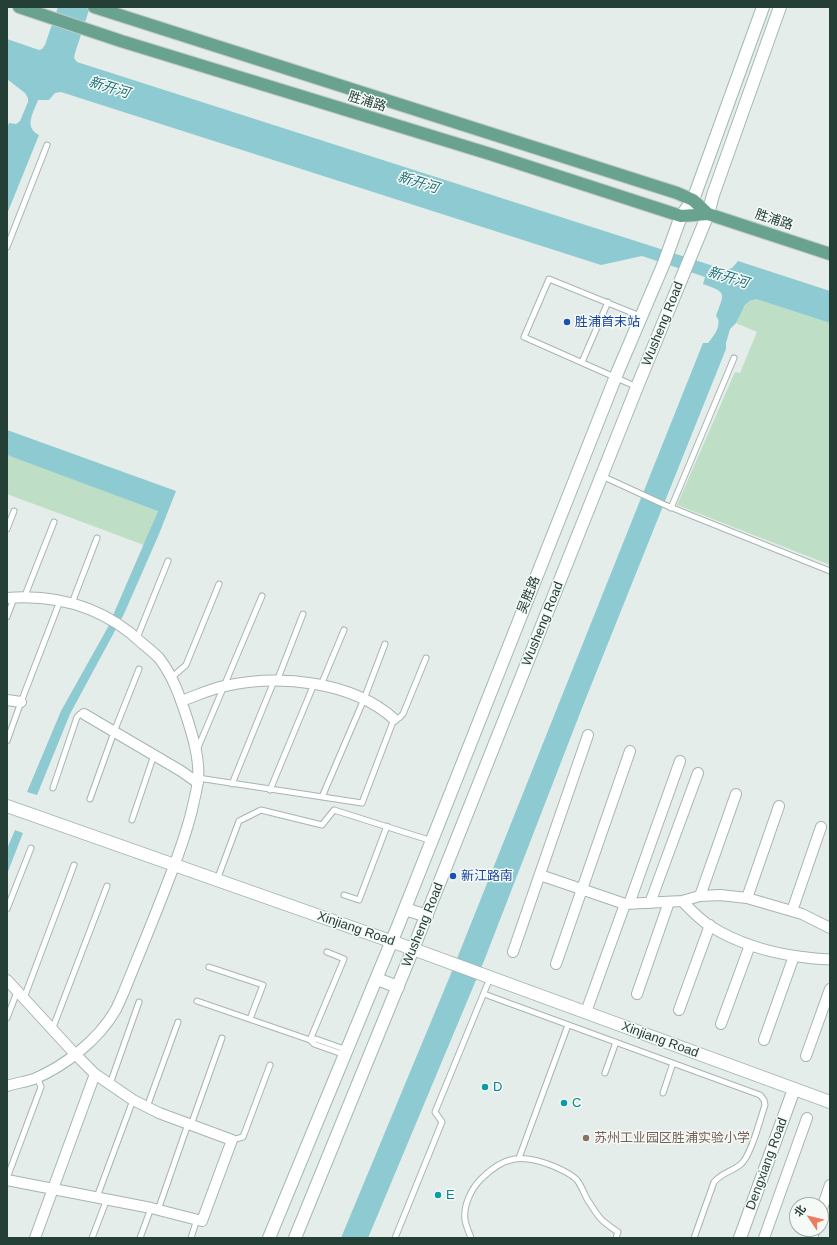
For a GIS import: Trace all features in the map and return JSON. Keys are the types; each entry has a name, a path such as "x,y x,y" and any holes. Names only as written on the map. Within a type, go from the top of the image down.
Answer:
{"main road":[{"name":"胜浦路","path":"19,7 490,154 681,216 708,214 830,254"},
{"name":"胜浦路","path":"94,7 112,10 656,187 693,200 708,214"},
{"name":"Wusheng Road","path":"615,377 664,263 681,216 693,200 763,7"},
{"name":"Wusheng Road","path":"295,1238 414,949 637,387 708,214 713,195 780,7"},
{"name":"吴胜路","path":"432,841 615,377"},
{"name":"Xinjiang Road","path":"7,806 414,949 830,1102"},
{"name":"Wusheng Road","path":"270,1238 377,979 432,841"},
{"path":"405,909 426,916"},
{"path":"377,979 398,986"},
{"name":"Dengxiang Road","path":"740,1238 794,1089"}],"street":[{"path":"7,1086 37,1077 63,1064 85,1046 104,1026 115,1011 175,865 184,840 198,781 196,753 191,729 171,678 158,658 122,626 90,608 47,598 15,598"},
{"path":"181,701 225,686 276,681 295,681 318,684 338,689 364,699 384,710 394,719"},
{"path":"7,700 21,702"},
{"path":"84,714 198,781"},
{"path":"513,952 588,736"},
{"path":"556,964 630,751"},
{"path":"586,1012 680,761"},
{"path":"650,903 698,773"},
{"path":"700,896 736,794"},
{"path":"747,898 779,806"},
{"path":"792,911 821,827"},
{"path":"540,875 627,904 682,901 700,896 720,895 747,898 802,914 830,928"},
{"path":"682,901 710,926 737,940 759,948 794,956 830,958"},
{"path":"637,994 669,902"},
{"path":"679,1010 710,926"},
{"path":"721,1024 750,945"},
{"path":"764,1040 794,956"},
{"path":"7,980 52,1030 95,1074 133,1100 147,1107 190,1125 232,1140 202,1220 102,1198 53,1190 7,1179"},
{"path":"806,1056 830,989"},
{"path":"35,1238 95,1074"},
{"path":"764,1238 807,1118"},
{"path":"826,1197 830,1185"}],"lane":[{"path":"7,247 47,146"},
{"path":"637,387 524,337 549,279 641,316"},
{"path":"582,362 608,302"},
{"path":"671,508 734,358"},
{"path":"602,476 671,508 830,571"},
{"path":"7,529 14,512"},
{"path":"7,617 15,598 54,522"},
{"path":"72,603 97,538"},
{"path":"137,638 168,561"},
{"path":"171,678 186,665 219,584"},
{"path":"196,753 262,596"},
{"path":"7,742 60,601"},
{"path":"232,784 303,614"},
{"path":"270,790 344,630"},
{"path":"322,797 364,699 385,644"},
{"path":"198,781 232,784 362,803 394,719 399,718 403,714 426,658"},
{"path":"90,800 114,732 139,669"},
{"path":"53,788 77,717 80,714 84,714"},
{"path":"132,820 154,755"},
{"path":"217,880 239,821 261,810 322,825 334,810 432,841"},
{"path":"344,895 359,900 387,826"},
{"path":"7,909 31,848"},
{"path":"7,1018 21,996 74,865"},
{"path":"52,1030 107,886"},
{"path":"310,1040 344,959 327,952"},
{"path":"209,967 263,985 250,1019"},
{"path":"396,1238 442,1122 435,1112 484,994 486,976"},
{"path":"484,994 760,1095 764,1100 765,1105 747,1158 740,1165 720,1175 714,1182 694,1238"},
{"path":"197,1001 310,1040 316,1039 346,1052"},
{"path":"110,1084 139,1002"},
{"path":"147,1107 178,1022"},
{"path":"519,1158 568,1024"},
{"path":"140,1238 190,1125 222,1038"},
{"path":"605,1073 616,1042"},
{"path":"663,1093 673,1063"},
{"path":"232,1140 243,1137 270,1064"},
{"path":"7,1179 41,1087 37,1077"},
{"path":"92,1238 102,1198 133,1100"},
{"path":"464,1238 470,1235 465,1220 470,1195 474,1186 481,1178 507,1160 530,1158 572,1176 578,1181 586,1198 602,1220 618,1232 616,1238"},
{"path":"190,1238 197,1219"}],"green space":[{"path":"756,299 830,323 830,565 677,505 735,372 740,373 757,332 736,323 746,305 752,300"},
{"path":"7,455 158,510 144,545 7,494"}],"water":[{"name":"新开河","path":"58,7 90,7 75,53 74,58 77,62 726,270 732,268 738,261 830,291 830,323 756,299 745,305 736,323 730,329 726,349 582,708 484,961 368,1238 341,1238 450,976 703,343 708,343 717,330 719,323 716,316 721,303 722,295 717,290 703,284 705,277 642,256 601,265 61,92 55,93 49,100 38,100 32,114 31,124 34,132 39,135 7,214 7,128 9,123 16,124 20,121 28,102 28,98 25,93 7,79 7,39 39,50 42,49 45,45"},
{"path":"7,430 176,491 124,614 70,714 37,795 27,792 61,711 108,627 158,511 7,455"},
{"path":"15,830 23,833 7,874 7,849"}],"place":[{"name":"胜浦首末站","path":"567,322"},
{"name":"新江路南","path":"453,876"},
{"name":"D","path":"485,1087"},
{"name":"C","path":"564,1103"},
{"name":"苏州工业园区胜浦实验小学","path":"586,1138"},
{"name":"E","path":"438,1195"}]}
